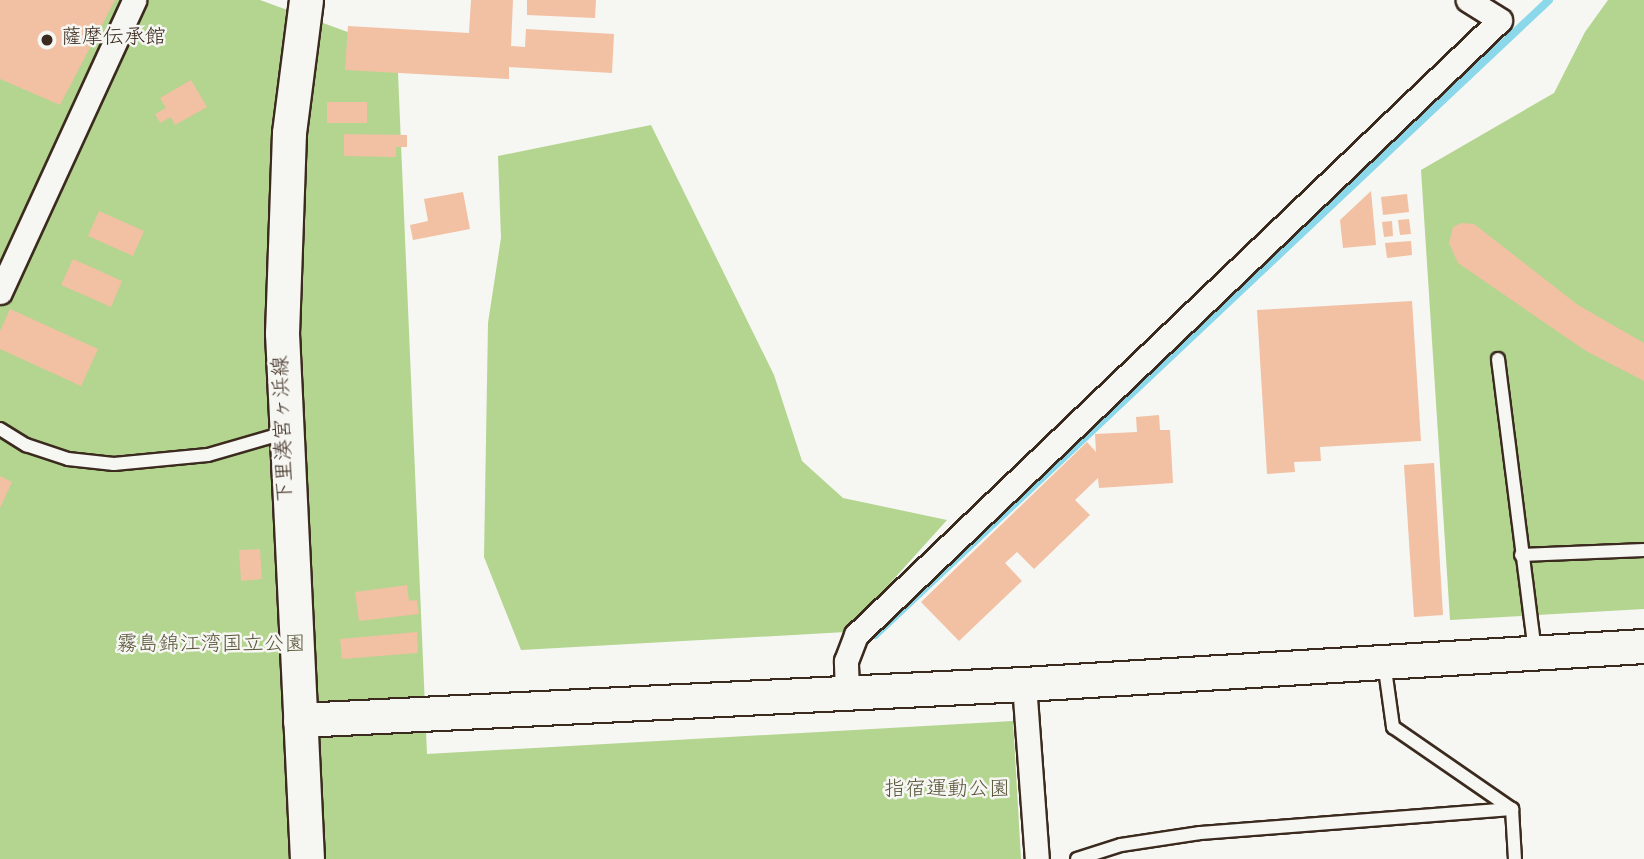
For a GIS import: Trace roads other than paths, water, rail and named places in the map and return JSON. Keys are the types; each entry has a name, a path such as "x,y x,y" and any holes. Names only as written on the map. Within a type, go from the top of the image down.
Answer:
{"street":[{"path":"0,292 134,0"},
{"name":"下里湊宮ヶ浜線","path":"306,0 289,132 283,231 284,433 307,859"},
{"path":"847,693 845,661 856,635 1500,20 1468,0"},
{"path":"300,720 1024,684 1644,646"},
{"path":"1024,684 1037,859"}],"lane":[{"path":"1498,359 1535,653"},
{"path":"0,429 26,445 68,459 114,464 208,455 284,433"},
{"path":"1521,555 1644,550"},
{"path":"1384,662 1393,727 1512,809"},
{"path":"1077,859 1121,845 1200,833 1512,809"},
{"path":"1512,809 1515,859"}],"waterway":[{"path":"875,635 1549,0"}],"place":[{"name":"薩摩伝承館","path":"47,40"}],"park label":[{"name":"霧島錦江湾国立公園","path":"211,647"},
{"name":"指宿運動公園","path":"947,792"}]}
